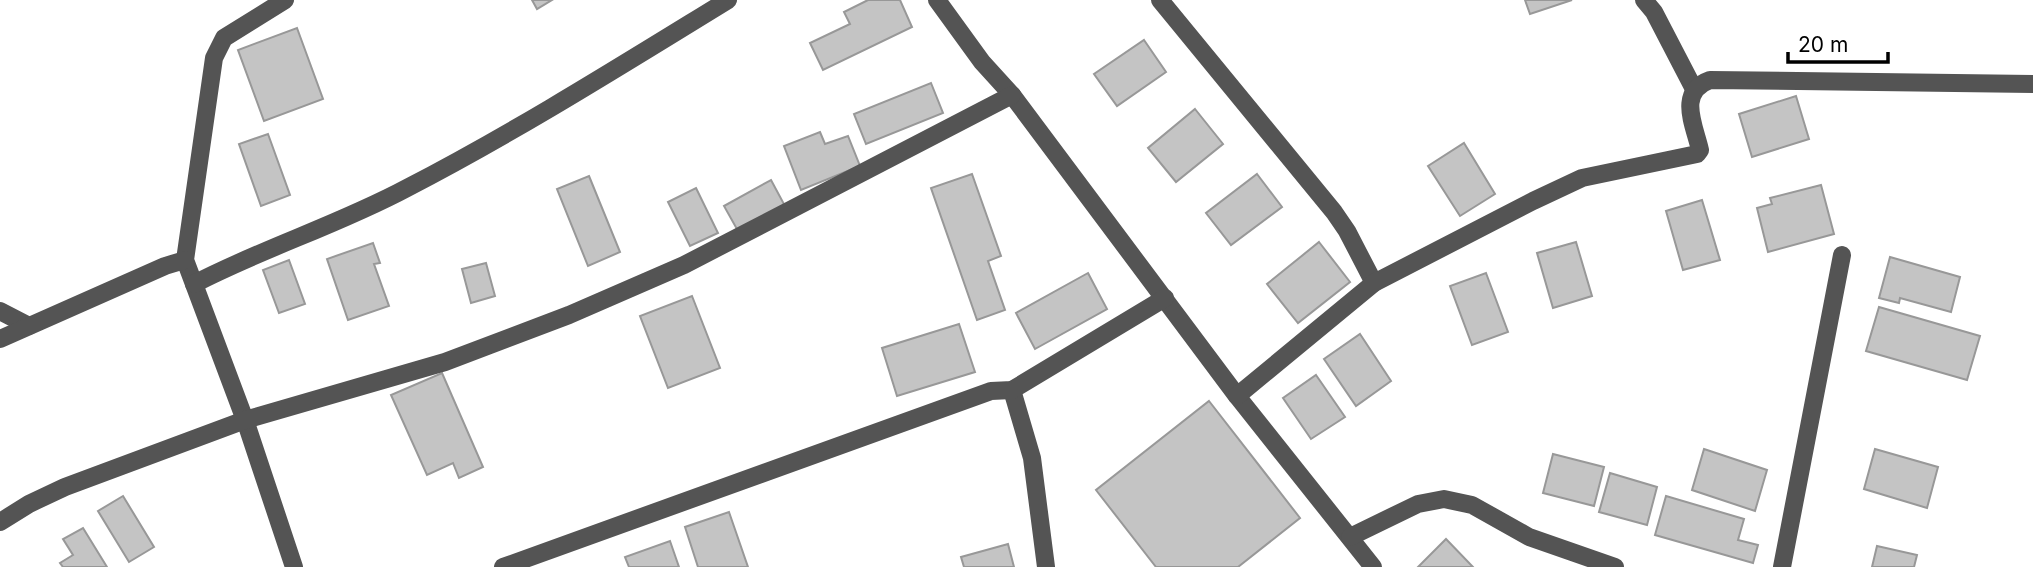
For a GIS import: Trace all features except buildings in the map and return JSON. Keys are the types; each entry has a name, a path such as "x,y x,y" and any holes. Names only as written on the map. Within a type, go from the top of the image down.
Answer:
{"street":[{"path":"285,0 224,38 218,47 214,58 185,260 245,420 294,567"},
{"path":"194,284 229,265 276,248 405,190 567,99 728,0"},
{"path":"938,0 982,62 1012,95 1237,396 1373,567"},
{"path":"1160,0 1334,212 1374,283"},
{"path":"1644,0 1654,12 1694,89"},
{"path":"1237,396 1374,283 1582,178 1697,155 1700,150 1690,97 1694,89 1710,80 2033,84"},
{"path":"0,522 65,487 245,420 445,362 569,315 684,265 1012,95"},
{"path":"1782,567 1842,255"},
{"path":"0,339 165,266 185,260"},
{"path":"503,567 990,391 1012,390 1165,298"},
{"path":"0,311 29,326"},
{"path":"1012,390 1032,458 1046,567"},
{"path":"1350,537 1419,504 1444,499 1472,505 1529,537 1615,567"}]}
